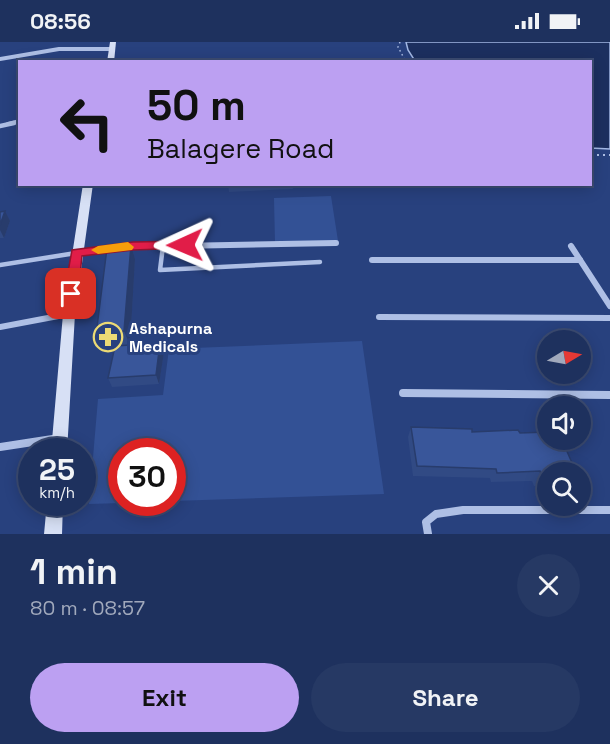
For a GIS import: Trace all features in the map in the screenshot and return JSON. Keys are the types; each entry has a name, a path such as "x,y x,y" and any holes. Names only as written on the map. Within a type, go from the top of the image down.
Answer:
{"street":[{"path":"0,59 59,49 112,46"},
{"path":"0,126 18,122"},
{"path":"60,438 69,314 76,253 88,186"},
{"path":"76,253 133,246 336,243"},
{"path":"571,246 610,306"},
{"path":"372,260 580,260"},
{"path":"0,327 69,314"},
{"path":"379,317 610,318"},
{"path":"403,393 610,394"},
{"path":"0,447 18,444"},
{"path":"428,534 426,522 436,513 464,510 610,510"},
{"path":"53,534 54,516"}],"lane":[{"path":"163,246 160,270 320,262"},
{"path":"0,265 76,253"}],"path":[{"path":"400,42 398,47 405,60"},
{"path":"592,155 610,155"}],"shaded area":[{"path":"406,42 610,42 610,149 592,148 592,60 414,60"},
{"path":"331,196 338,241 275,243 274,198"},
{"path":"362,341 384,494 186,501 186,438 108,438 108,503 96,504 95,438 98,399 163,395 169,349"}],"building":[{"path":"5,211 0,225 0,212"},
{"path":"131,245 124,331 96,335 107,248"},
{"path":"160,343 156,375 108,378 115,346"},
{"path":"411,427 472,429 472,432 518,430 520,433 537,432 537,450 566,450 572,462 537,462 537,471 497,473 496,469 417,466"}],"slow traffic":[{"path":"98,250 128,247"}],"place":[{"name":"Ashapurna Medicals","path":"108,337"}],"route":[{"path":"71,294 76,253 133,246 185,245"}]}
